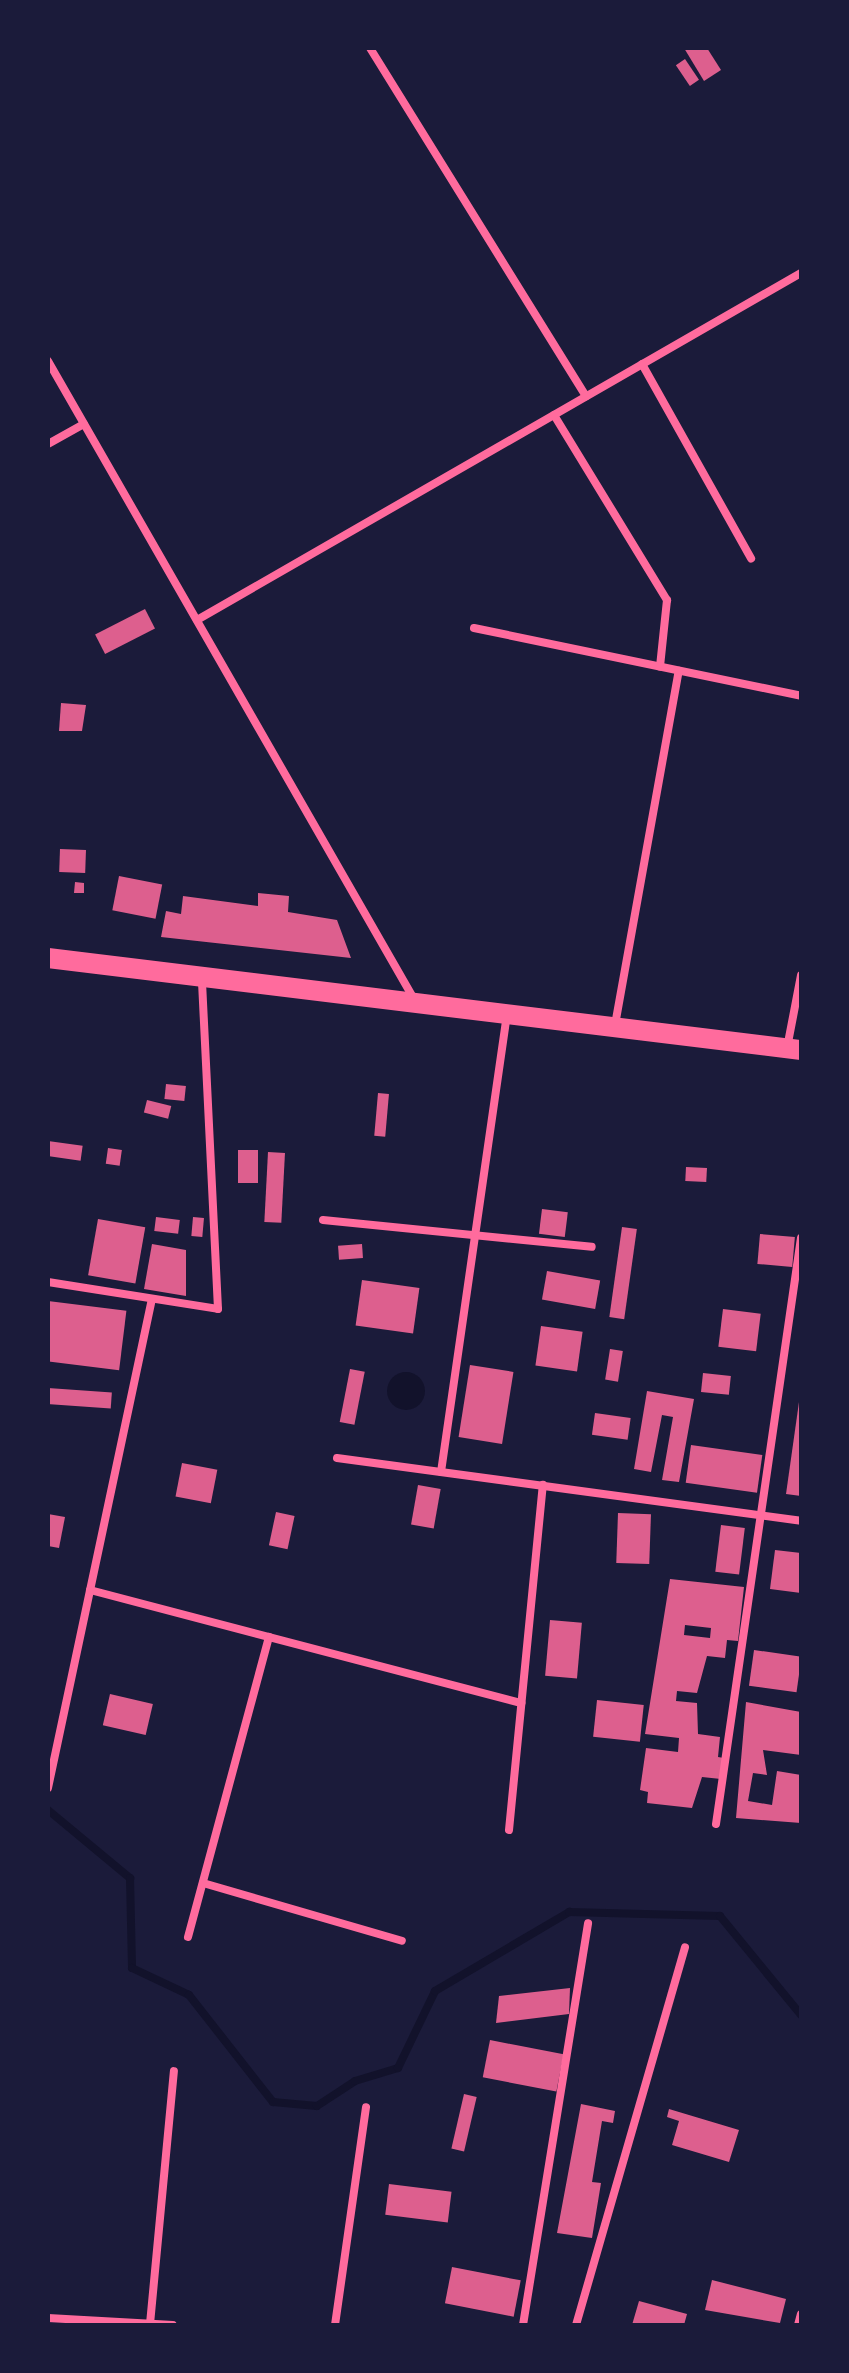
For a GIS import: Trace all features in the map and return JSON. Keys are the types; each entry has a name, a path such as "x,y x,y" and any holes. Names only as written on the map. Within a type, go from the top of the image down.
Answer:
{"main road":[{"path":"48,958 415,999 794,1049"}],"street":[{"path":"370,48 586,397"},
{"path":"197,620 801,273"},
{"path":"48,361 415,999"},
{"path":"642,364 751,558"},
{"path":"554,415 667,600 660,667"},
{"path":"48,444 84,424"},
{"path":"474,628 801,696"},
{"path":"615,1025 679,671"},
{"path":"48,1282 218,1309 202,975"},
{"path":"794,1049 801,975"},
{"path":"441,1472 507,1011"},
{"path":"323,1220 592,1247"},
{"path":"716,1824 801,1238"},
{"path":"48,1788 152,1300"},
{"path":"337,1458 801,1521"},
{"path":"509,1830 543,1485"},
{"path":"90,1590 521,1703"},
{"path":"188,1937 269,1637"},
{"path":"203,1883 402,1941"},
{"path":"523,2325 588,1923"},
{"path":"576,2325 685,1947"},
{"path":"150,2324 174,2071"},
{"path":"335,2325 366,2107"},
{"path":"798,2325 801,2314"},
{"path":"48,2318 173,2325"}],"shaded area":[{"path":"406,1372 419,1378 425,1391 419,1404 406,1410 393,1404 387,1391 393,1378"}],"building":[{"path":"684,48 707,48 721,70 704,81"},
{"path":"685,59 699,80 690,86 676,65"},
{"path":"145,609 155,629 105,654 95,634"},
{"path":"61,703 86,705 82,731 59,731"},
{"path":"60,849 86,850 85,873 59,872"},
{"path":"119,876 162,884 156,919 112,910"},
{"path":"75,882 84,883 84,893 74,893"},
{"path":"258,893 289,896 288,912 337,920 351,958 161,937 166,911 181,914 183,896 258,906"},
{"path":"166,1084 186,1086 184,1101 164,1099"},
{"path":"378,1093 389,1094 385,1137 374,1136"},
{"path":"147,1100 171,1106 168,1119 144,1113"},
{"path":"48,1141 83,1146 81,1161 48,1156"},
{"path":"108,1148 122,1150 120,1166 106,1164"},
{"path":"238,1150 258,1150 258,1183 238,1183"},
{"path":"268,1152 285,1153 281,1223 264,1222"},
{"path":"686,1167 707,1168 706,1182 685,1181"},
{"path":"542,1209 568,1212 565,1237 539,1234"},
{"path":"156,1217 180,1220 178,1234 154,1231"},
{"path":"193,1217 204,1218 202,1237 191,1236"},
{"path":"98,1219 145,1227 135,1283 88,1275"},
{"path":"622,1227 637,1229 624,1319 609,1317"},
{"path":"760,1234 795,1237 792,1267 757,1264"},
{"path":"152,1244 186,1250 186,1296 144,1289"},
{"path":"362,1244 363,1258 339,1260 338,1246"},
{"path":"547,1271 600,1280 595,1309 542,1300"},
{"path":"362,1280 419,1288 413,1334 356,1326"},
{"path":"48,1301 126,1311 119,1370 48,1361"},
{"path":"723,1309 761,1314 756,1351 718,1347"},
{"path":"541,1326 583,1332 577,1371 535,1366"},
{"path":"610,1349 623,1351 618,1382 605,1380"},
{"path":"470,1365 513,1372 502,1444 459,1437"},
{"path":"350,1369 365,1372 354,1425 340,1422"},
{"path":"703,1373 731,1376 729,1395 701,1392"},
{"path":"48,1388 112,1392 111,1408 48,1404"},
{"path":"647,1391 694,1399 679,1482 662,1480 673,1417 662,1415 651,1472 634,1469"},
{"path":"801,1402 801,1496 786,1494"},
{"path":"595,1413 631,1418 628,1440 592,1435"},
{"path":"691,1445 762,1455 757,1493 686,1483"},
{"path":"182,1463 217,1470 211,1503 176,1496"},
{"path":"418,1485 441,1489 434,1528 411,1524"},
{"path":"276,1512 295,1516 288,1549 269,1545"},
{"path":"618,1513 651,1514 649,1564 616,1563"},
{"path":"48,1514 65,1517 59,1548 48,1546"},
{"path":"721,1525 745,1528 739,1575 715,1572"},
{"path":"775,1550 801,1553 801,1593 770,1589"},
{"path":"670,1579 744,1587 738,1641 727,1640 725,1658 707,1656 697,1693 677,1691 676,1701 697,1703 698,1734 720,1737 718,1757 724,1758 721,1779 702,1777 692,1808 647,1803 648,1792 640,1790 646,1748 678,1752 679,1738 645,1734","holes":["685,1625 711,1628 710,1638 684,1635"]},
{"path":"550,1620 582,1623 577,1679 545,1676"},
{"path":"754,1650 801,1657 797,1692 749,1686"},
{"path":"110,1694 153,1704 146,1735 103,1725"},
{"path":"597,1700 644,1705 640,1742 593,1737"},
{"path":"746,1702 801,1712 801,1755 763,1750 767,1775 753,1773 748,1801 772,1805 777,1771 801,1775 801,1823 736,1818"},
{"path":"570,1988 569,2014 496,2023 499,1996"},
{"path":"490,2040 564,2054 556,2092 483,2077"},
{"path":"464,2094 477,2097 464,2151 451,2149"},
{"path":"581,2104 615,2111 613,2123 602,2121 592,2182 601,2183 592,2238 557,2233"},
{"path":"669,2109 739,2130 729,2162 672,2145 679,2121 667,2117"},
{"path":"389,2184 452,2192 448,2222 385,2215"},
{"path":"452,2267 521,2280 514,2317 445,2303"},
{"path":"712,2280 786,2299 780,2323 705,2310"},
{"path":"639,2301 687,2314 684,2325 632,2325"}],"waterway":[{"path":"48,1810 130,1878 132,1968 189,1995 273,2102 317,2106 355,2081 398,2068 435,1991 569,1912 720,1916 801,2015"}]}
